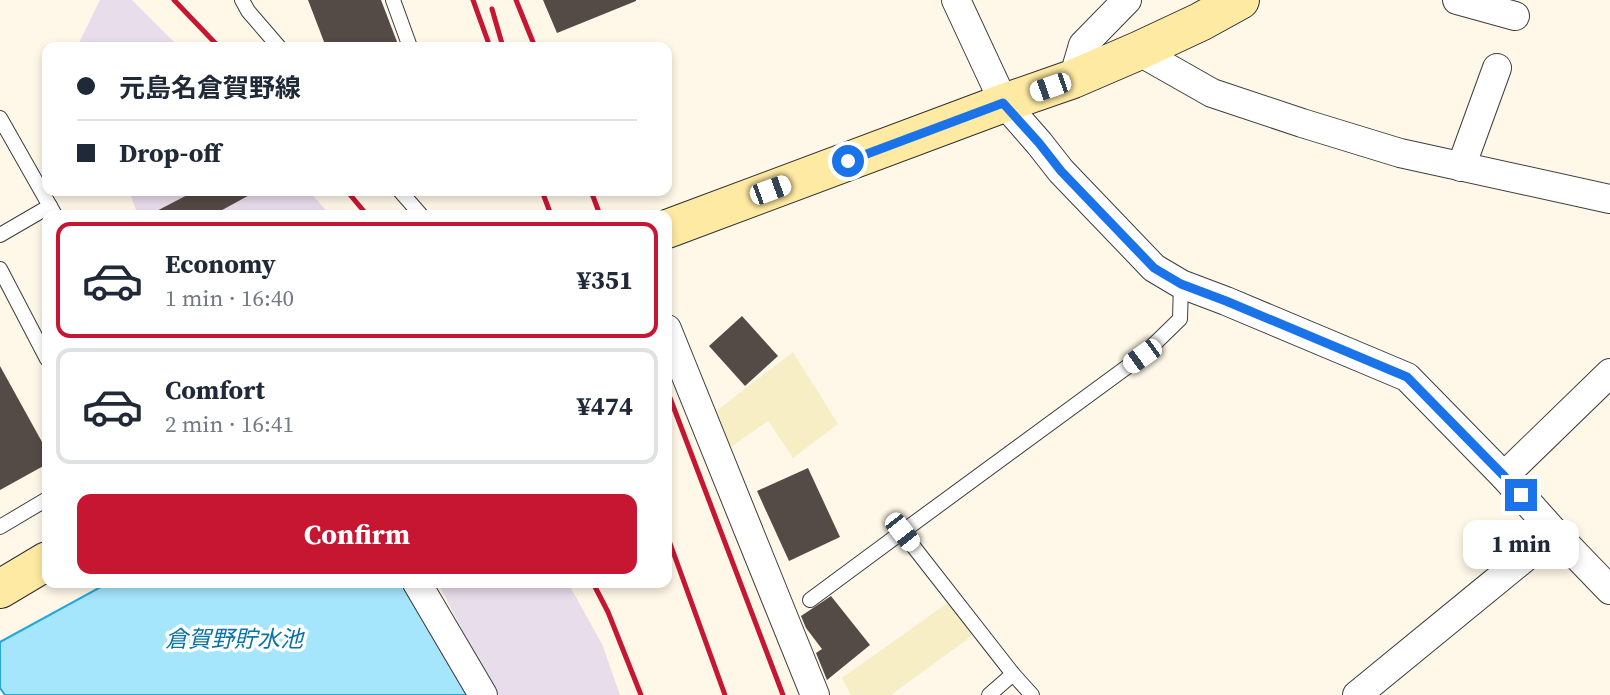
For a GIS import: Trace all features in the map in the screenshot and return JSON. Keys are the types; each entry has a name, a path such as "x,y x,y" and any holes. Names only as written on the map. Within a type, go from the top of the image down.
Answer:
{"main road":[{"path":"672,227 1073,79 1200,22 1240,0"},
{"path":"0,589 42,564"}],"street":[{"path":"957,0 1003,103 1061,171 1154,268 1181,284 1407,377 1610,590"},
{"path":"1073,79 1083,44 1126,0"},
{"path":"1457,0 1515,16"},
{"path":"1138,51 1212,93 1302,123 1400,153 1610,199"},
{"path":"1461,167 1497,68"},
{"path":"672,341 815,695"},
{"path":"1504,476 1610,373"},
{"path":"1357,695 1555,533"},
{"path":"420,588 483,695"}],"lane":[{"path":"242,0 275,42"},
{"path":"393,0 408,42"},
{"path":"0,118 42,193"},
{"path":"404,196 417,210"},
{"path":"0,235 42,216"},
{"path":"0,269 42,349"},
{"path":"810,600 1142,356 1180,319 1181,284"},
{"path":"0,527 42,502"},
{"path":"902,532 1032,695"},
{"path":"989,695 1013,674"}],"shaded area":[{"path":"100,0 132,0 174,42 79,42"},
{"path":"131,196 313,196 326,210 136,210"},
{"path":"793,352 838,424 793,458 768,421 731,447 712,414"},
{"path":"441,588 571,588 602,644 620,695 499,695"},
{"path":"949,602 973,635 891,695 851,695 842,678"}],"water":[{"name":"倉賀野貯水池","path":"99,588 404,588 467,695 5,695 0,688 0,642"}],"building":[{"path":"308,0 381,0 397,42 324,42"},
{"path":"543,0 636,0 636,1 557,33"},
{"path":"185,196 248,196 222,210 159,210"},
{"path":"742,316 778,356 745,386 709,346"},
{"path":"0,366 42,442 42,467 0,490"},
{"path":"808,468 840,537 789,561 757,491"},
{"path":"831,596 870,645 827,680 816,653 822,649 806,628 801,616"}],"railway":[{"path":"174,0 214,42"},
{"path":"473,0 488,42"},
{"path":"516,0 533,42"},
{"path":"492,9 502,42"},
{"path":"351,196 363,210"},
{"path":"544,196 549,210"},
{"path":"593,196 598,210"},
{"path":"672,403 783,695"},
{"path":"672,549 725,695"},
{"path":"596,588 641,695"}],"route":[{"path":"848,161 1003,103 1061,171 1154,268 1181,284 1407,377 1521,495"}]}
